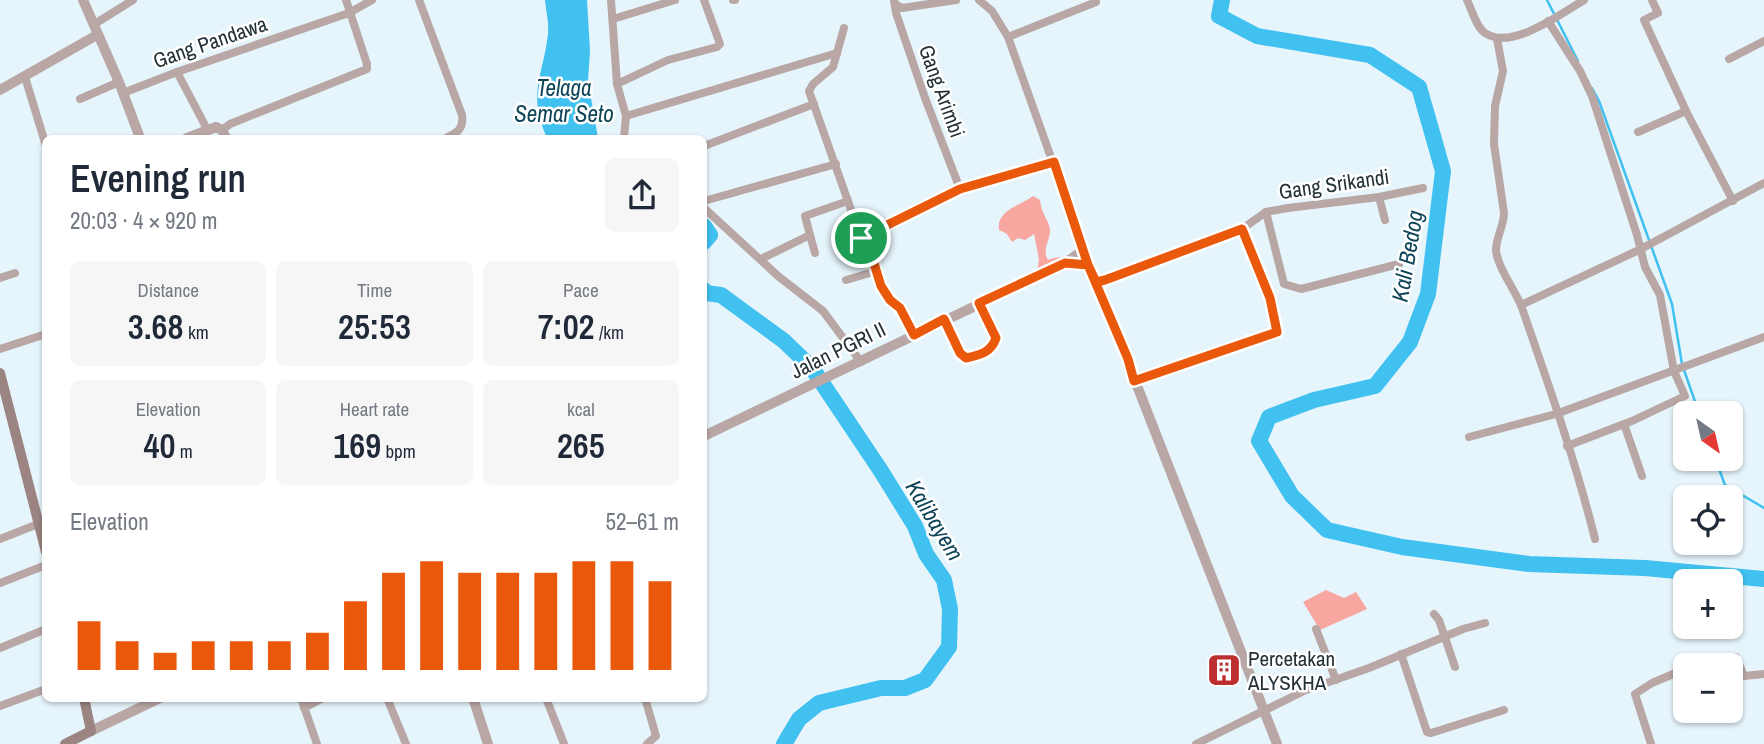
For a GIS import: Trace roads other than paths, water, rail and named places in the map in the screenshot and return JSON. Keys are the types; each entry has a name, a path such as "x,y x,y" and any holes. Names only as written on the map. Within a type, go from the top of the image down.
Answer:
{"main road":[{"path":"0,373 42,538"},
{"path":"65,744 79,741 91,731 85,702"}],"street":[{"path":"83,0 139,135"},
{"path":"193,135 216,127 224,134 230,124 362,71 368,66 346,0"},
{"name":"Gang Pandawa","path":"123,93 349,13 372,0"},
{"path":"419,0 462,115 459,131 452,135"},
{"path":"611,0 617,85 626,116 624,135"},
{"path":"613,19 675,0"},
{"path":"617,85 668,60 720,44 706,0"},
{"path":"894,2 902,8 956,0"},
{"path":"979,0 992,11 1008,37 1088,265 1277,744"},
{"path":"1467,0 1484,32 1497,39 1518,36 1584,0"},
{"path":"1653,0 1658,13 1644,20 1686,111 1733,201"},
{"path":"0,90 95,30 128,1"},
{"name":"Gang Arimbi","path":"894,2 925,98 960,189"},
{"path":"1008,37 1096,2"},
{"path":"1553,19 1592,96 1637,235 1644,248 1645,267 1660,295 1685,396 1567,446"},
{"path":"844,28 833,67 809,88 861,238 881,286 890,300 900,308 914,335"},
{"path":"1497,39 1503,71 1495,106 1494,144 1504,213 1496,249 1521,305 1582,487 1595,539"},
{"path":"1729,59 1764,41"},
{"path":"626,116 838,53"},
{"path":"177,72 207,128"},
{"path":"24,76 43,135"},
{"path":"80,99 119,82"},
{"path":"707,145 814,104"},
{"path":"1638,132 1686,111"},
{"path":"861,238 960,189 1054,162"},
{"path":"707,200 836,164"},
{"path":"1521,305 1644,248 1764,183"},
{"name":"Gang Srikandi","path":"1096,282 1242,229 1266,212 1379,197 1423,188"},
{"path":"1379,197 1385,220"},
{"path":"815,253 805,216 848,201"},
{"path":"707,211 778,276 823,311 861,362"},
{"path":"1266,212 1284,284 1292,288 1301,289 1399,264"},
{"path":"1134,381 1277,332 1270,298 1242,229"},
{"path":"761,259 810,235"},
{"name":"Jalan PGRI II","path":"707,434 1065,263 1084,250"},
{"name":"Jalan PGRI II","path":"1065,263 1088,265"},
{"path":"846,280 877,271"},
{"path":"0,278 15,273"},
{"path":"944,319 961,355 966,358 982,354 992,347 996,338 979,303"},
{"path":"0,349 42,335"},
{"path":"1469,437 1556,414 1764,337"},
{"path":"1624,424 1642,476"},
{"path":"0,539 38,524"},
{"path":"0,583 42,567"},
{"path":"1434,614 1446,637 1455,667"},
{"path":"1196,744 1306,690 1485,623"},
{"path":"1316,629 1336,680"},
{"path":"0,648 42,631"},
{"path":"1401,654 1427,732 1504,710"},
{"path":"1743,673 1744,676 1764,674"},
{"path":"1651,744 1635,694 1673,674"},
{"path":"0,706 42,690"},
{"path":"91,731 152,702"},
{"path":"302,702 317,744"},
{"path":"304,708 315,702"},
{"path":"389,702 406,744"},
{"path":"474,702 488,744"},
{"path":"548,702 564,744"},
{"path":"646,702 656,736 647,744"}],"water":[{"name":"Telaga Semar Seto","path":"545,0 587,0 590,51 588,81 597,135 546,135 537,97 548,21"}],"waterway":[{"name":"Kali Bedog","path":"1222,0 1219,16 1257,36 1370,55 1419,87 1443,171 1428,294 1410,342 1375,386 1314,400 1269,417 1259,441 1292,496 1327,530 1402,547 1529,564 1645,568 1764,579"},
{"path":"1547,0 1578,61"},
{"path":"1592,88 1672,304 1682,364"},
{"name":"Kalibayem","path":"707,230 710,235 707,238"},
{"name":"Kalibayem","path":"707,293 721,295 784,341 812,368 915,526 926,554 944,580 950,609 949,647 925,680 905,688 881,688 819,703 799,719 784,744"},
{"path":"1684,370 1695,401"},
{"path":"1720,471 1725,485 1764,508"}],"place":[{"name":"Percetakan ALYSKHA","path":"1224,670"}]}
